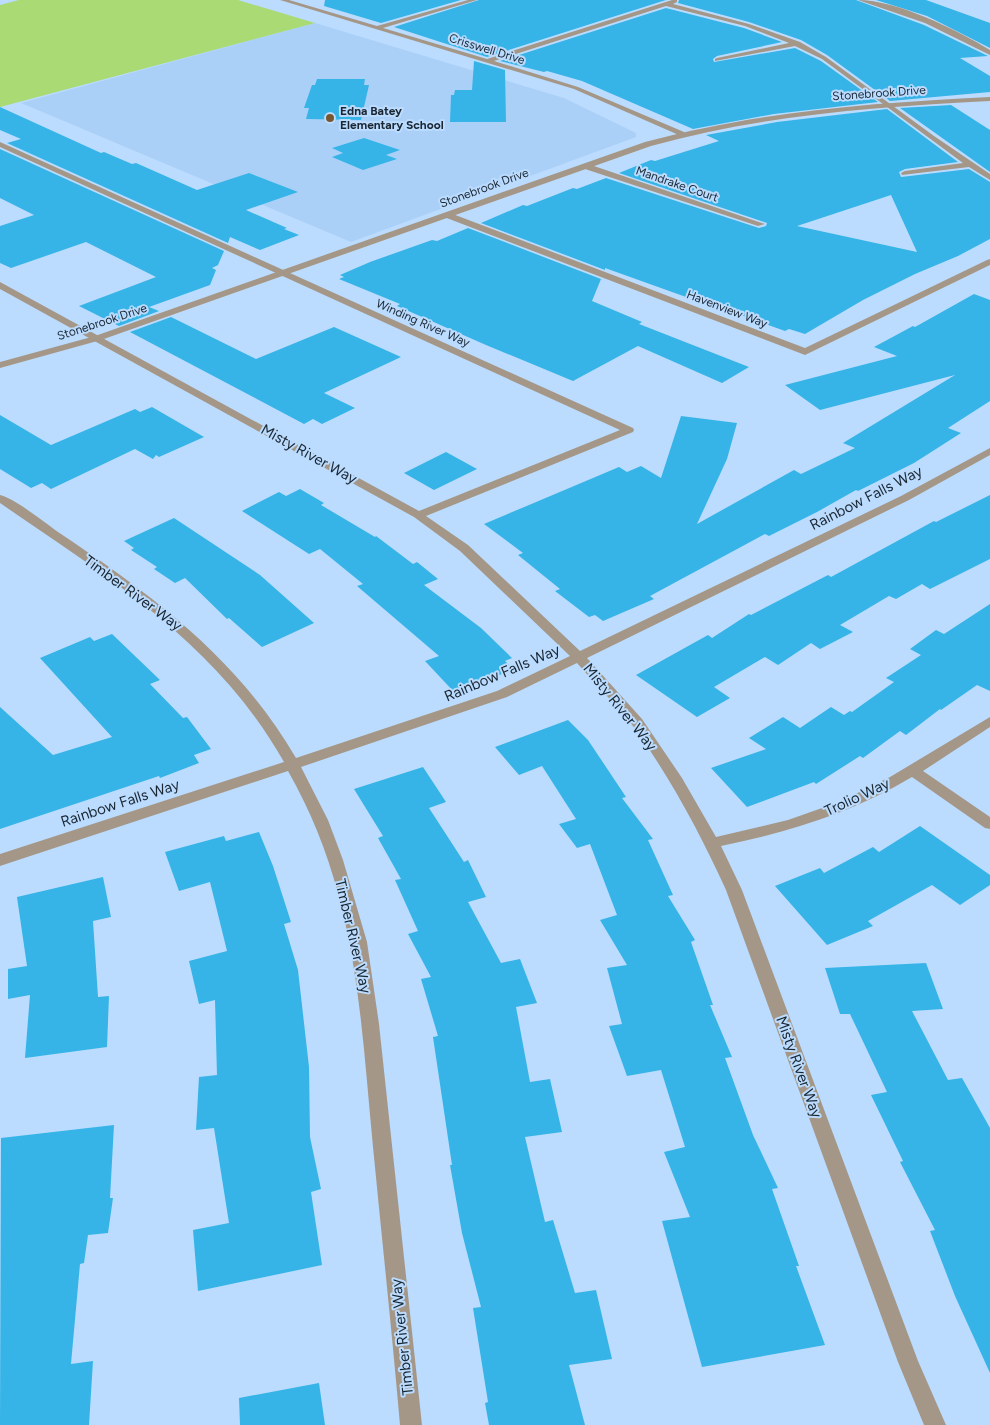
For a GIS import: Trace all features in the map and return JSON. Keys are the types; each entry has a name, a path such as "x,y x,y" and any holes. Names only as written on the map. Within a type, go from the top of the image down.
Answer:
{"street":[{"name":"Crisswell Drive","path":"282,0 595,95 681,134"},
{"path":"376,28 474,0"},
{"path":"488,61 678,0"},
{"path":"860,0 937,26 990,53"},
{"path":"666,4 751,26 798,43 824,58 886,105 990,178"},
{"path":"717,60 798,43"},
{"name":"Stonebrook Drive","path":"0,365 98,338 447,214 681,134 785,114 990,98"},
{"name":"Winding River Way","path":"0,144 629,430 418,515"},
{"path":"905,173 970,165"},
{"name":"Mandrake Court","path":"586,166 761,224"},
{"name":"Havenview Way","path":"447,214 805,352 990,262"},
{"name":"Misty River Way","path":"0,285 418,515 464,548 579,658 637,722 677,781 712,843 734,890 904,1353 935,1425"},
{"name":"Rainbow Falls Way","path":"0,860 502,694 905,498 990,451"},
{"name":"Timber River Way","path":"0,498 152,603 188,633 230,676 261,715 293,764 328,840 348,902 365,982 411,1425"},
{"name":"Trolio Way","path":"712,843 765,831 820,815 862,798 912,770 990,721"},
{"path":"912,770 990,824"}],"shaded area":[{"name":"Edna Batey Elementary School","path":"315,23 564,98 636,133 636,137 351,242 21,103"}],"green space":[{"path":"19,0 238,0 315,23 0,107 0,5"}],"building":[{"path":"325,0 461,0 381,23 324,6"},
{"path":"479,0 666,0 487,57 394,27"},
{"path":"679,0 856,0 924,25 988,56 960,58 990,76 990,92 890,101 827,55 801,40 749,22 678,3"},
{"path":"876,0 926,0 990,23 990,48 927,16"},
{"path":"666,8 744,28 782,42 717,56 713,59 714,62 795,48 821,61 878,102 774,114 693,129 582,81 500,61"},
{"path":"474,61 505,70 506,122 450,122 451,95 454,95 455,90 472,90"},
{"path":"317,79 365,79 364,85 369,85 361,120 306,119 309,108 304,108 312,85 315,85"},
{"path":"951,105 990,130 990,172 900,108"},
{"path":"0,107 101,153 104,152 132,164 136,163 197,190 249,173 298,192 246,210 299,235 260,250 230,237 228,243 7,143 21,139 0,130"},
{"path":"887,109 958,162 905,169 899,172 901,177 969,169 990,182 990,239 863,300 805,334 789,329 785,331 691,297 686,297 605,268 605,270 481,223 523,205 527,206 573,188 577,189 606,178 759,228 766,226 767,223 619,173 651,160 655,161 719,141 706,135 777,122","holes":["891,195 917,252 797,226"]},
{"path":"364,138 400,150 386,155 397,159 363,170 332,157 343,153 332,148"},
{"path":"0,149 224,251 218,265 212,268 216,270 210,285 149,307 159,311 119,326 79,306 156,277 86,242 11,268 0,263 0,226 34,215 0,198"},
{"path":"468,228 601,279 592,301 642,322 639,324 749,367 722,383 638,346 573,381 486,345 397,306 400,304 339,279 344,277 340,275 370,262 432,240 437,241"},
{"path":"974,294 990,300 990,401 948,428 961,433 914,463 858,491 856,490 769,536 765,534 650,596 654,599 603,621 595,615 589,617 555,591 560,589 518,555 523,553 484,524 619,467 627,472 641,466 661,478 681,416 737,423 727,459 697,524 794,470 801,474 855,448 843,443 955,375 820,410 785,385 897,356 874,347 913,326 915,327"},
{"path":"171,317 256,359 334,327 401,357 324,393 355,408 322,424 313,419 304,424 130,332"},
{"path":"152,407 204,437 159,457 156,455 153,459 135,449 51,489 42,483 31,488 0,469 0,415 51,445 135,409 140,412"},
{"path":"446,452 477,469 434,490 404,473"},
{"path":"300,489 324,503 321,505 376,536 413,564 417,562 438,579 424,585 481,628 512,658 505,661 514,669 455,693 425,661 439,656 357,586 363,584 320,549 309,554 242,511 279,492 286,496"},
{"path":"990,495 990,559 930,589 922,584 896,599 889,596 840,625 853,632 820,649 811,643 778,665 765,657 714,687 730,698 697,717 636,675 708,635 712,638 749,614 751,615 828,575 831,577 934,521 936,522"},
{"path":"174,518 260,575 314,623 262,647 229,618 227,619 185,578 175,583 154,569 157,567 131,550 134,548 124,541"},
{"path":"990,604 990,691 977,685 940,709 906,735 900,731 863,758 860,756 816,784 814,782 747,807 711,768 766,749 749,738 783,717 800,728 831,707 844,715 850,711 852,712 894,682 886,678 921,655 910,649 936,630 944,634"},
{"path":"112,634 160,680 150,684 183,718 187,717 211,749 194,755 199,763 160,778 159,776 0,829 0,707 53,755 112,737 40,658 90,637 94,641"},
{"path":"568,720 588,740 626,797 622,798 653,839 648,840 673,895 668,896 695,940 691,942 713,1005 710,1005 732,1057 725,1058 753,1135 778,1188 772,1189 799,1266 796,1266 825,1345 702,1367 662,1221 690,1217 664,1152 685,1147 661,1070 627,1076 609,1026 622,1024 607,968 627,965 600,920 617,915 590,844 577,848 559,824 576,819 542,766 519,775 495,747"},
{"path":"423,767 446,802 429,808 464,862 468,860 486,897 468,902 501,963 520,959 537,1003 516,1007 530,1082 550,1079 562,1132 525,1137 545,1222 553,1220 575,1293 596,1290 612,1359 569,1365 585,1425 489,1425 485,1403 488,1402 473,1308 481,1307 462,1233 450,1165 452,1165 433,1037 438,1036 421,979 431,977 408,934 418,931 395,880 401,879 378,838 383,836 354,789"},
{"path":"920,826 990,875 990,885 960,905 932,885 868,921 873,926 827,945 775,886 820,868 824,873 873,847 879,852"},
{"path":"259,832 273,866 291,922 284,924 298,970 309,1067 310,1137 321,1189 311,1192 322,1265 198,1291 193,1230 229,1223 214,1128 196,1130 199,1077 217,1075 215,1000 199,1004 189,961 227,951 210,882 179,891 165,852 224,836 226,841"},
{"path":"103,877 111,917 93,921 98,997 109,996 107,1047 25,1058 30,995 8,999 8,969 27,966 17,897"},
{"path":"926,963 943,1009 912,1011 948,1080 962,1078 990,1128 990,1373 955,1296 930,1231 935,1230 900,1162 903,1161 871,1095 887,1092 850,1014 840,1014 825,968"},
{"path":"114,1125 110,1198 113,1198 108,1233 88,1235 84,1263 80,1264 71,1364 93,1361 89,1425 0,1425 1,1138"},
{"path":"319,1383 325,1425 240,1425 239,1398"}],"place":[{"name":"Edna Batey Elementary School","path":"330,118"}]}
